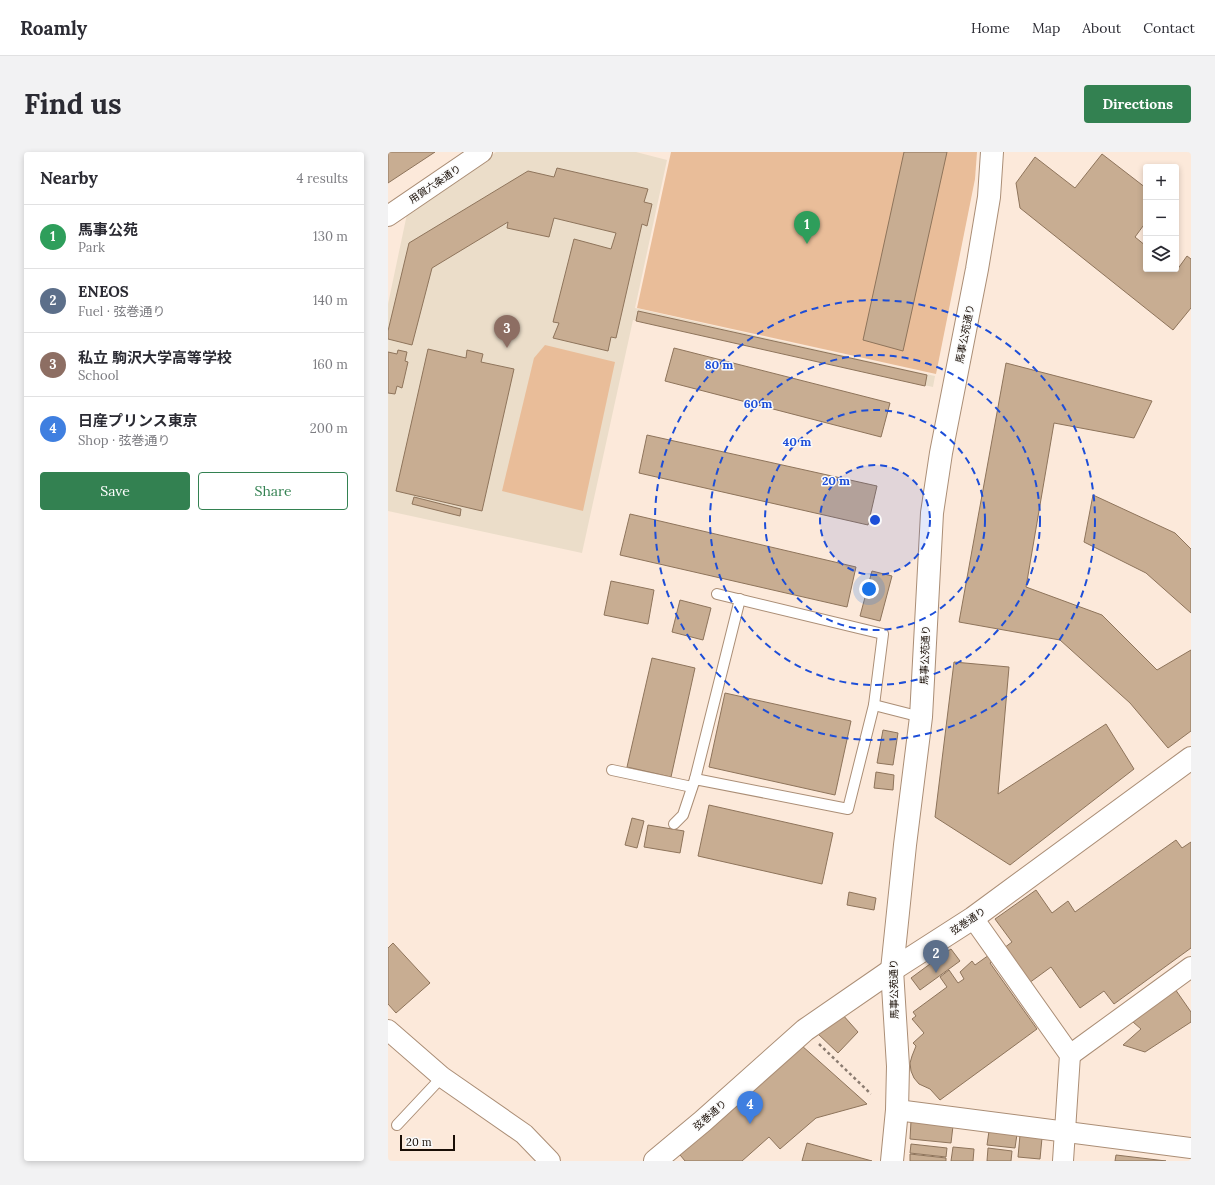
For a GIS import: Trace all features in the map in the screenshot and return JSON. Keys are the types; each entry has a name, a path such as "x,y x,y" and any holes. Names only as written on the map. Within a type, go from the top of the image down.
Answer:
{"street":[{"name":"用賀六条通り","path":"388,216 482,152"},
{"name":"馬事公苑通り","path":"892,1161 898,1066 892,970 905,845 921,717 930,544 936,482 978,269 989,197 992,152"},
{"name":"弦巻通り","path":"655,1161 703,1121 805,1030 892,970 973,918 1189,763"},
{"path":"973,918 1070,1055 1063,1161"},
{"path":"1070,1055 1191,967"},
{"path":"388,1030 442,1077 524,1134 550,1161"},
{"path":"896,1110 1191,1148"}],"lane":[{"path":"612,770 848,809 874,705 883,634 717,594"},
{"path":"674,824 683,815 693,783 740,599"},
{"path":"874,705 921,717"},
{"path":"397,1125 442,1077"}],"path":[{"path":"805,1030 870,1094"}],"shaded area":[{"path":"496,152 636,152 667,160 635,308 935,376 933,387 633,320 582,553 388,511 388,304 407,214"},
{"path":"671,152 977,152 975,179 936,374 637,308"},
{"path":"545,345 615,362 583,511 502,491 534,358"}],"building":[{"path":"388,152 435,152 388,183"},
{"path":"904,152 947,152 903,351 863,340"},
{"path":"1102,154 1143,186 1143,226 1135,237 1143,244 1143,272 1179,272 1179,267 1187,256 1191,259 1191,308 1173,330 1020,208 1016,183 1035,157 1075,188"},
{"path":"557,168 648,189 644,202 652,204 647,226 642,224 616,338 611,337 608,351 553,338 559,323 553,322 574,239 611,249 616,233 554,218 549,237 507,228 508,222 432,268 412,345 388,339 388,331 409,243 528,171 554,177"},
{"path":"638,311 927,375 925,386 636,321"},
{"path":"674,348 890,403 881,437 665,381"},
{"path":"428,349 466,358 467,350 483,354 481,362 514,369 482,511 396,491"},
{"path":"398,350 407,352 405,361 408,362 402,388 397,386 395,394 388,393 388,352 397,354"},
{"path":"1006,363 1152,401 1134,438 1054,423 1026,587 1102,615 1157,670 1191,650 1191,731 1168,748 1130,703 1060,640 959,622"},
{"path":"647,435 877,486 868,525 639,473"},
{"path":"1093,495 1175,533 1191,549 1191,613 1146,573 1084,542"},
{"path":"414,497 461,509 460,516 412,504"},
{"path":"630,514 856,567 847,607 620,555"},
{"path":"872,571 892,576 880,621 860,616"},
{"path":"611,581 654,590 648,624 604,615"},
{"path":"680,600 711,608 703,640 672,632"},
{"path":"652,658 695,668 671,777 627,767"},
{"path":"954,662 1009,667 998,794 1106,724 1134,769 1010,865 935,817"},
{"path":"725,693 851,721 835,795 709,767"},
{"path":"883,730 898,733 893,765 877,763"},
{"path":"876,772 894,775 893,790 874,788"},
{"path":"709,805 833,833 822,884 698,856"},
{"path":"632,818 644,821 637,848 625,845"},
{"path":"648,825 684,831 680,853 644,847"},
{"path":"1176,840 1182,848 1191,842 1191,948 1114,1004 1104,991 1080,1008 1051,967 1029,983 1004,948 1012,942 995,919 1036,890 1052,913 1068,901 1075,912"},
{"path":"849,892 876,898 874,910 847,905"},
{"path":"393,943 430,983 396,1013 388,1004 388,948"},
{"path":"951,949 960,961 920,990 911,978 930,964 929,962 938,954 940,956"},
{"path":"989,955 993,961 990,963 1037,1029 940,1100 930,1089 919,1084 911,1071 910,1063 916,1046 913,1043 924,1033 912,1019 916,1016 913,1012 947,987 940,977 949,970 958,983 964,979 960,972 972,961 975,965"},
{"path":"1175,989 1191,1012 1191,1022 1145,1052 1123,1045 1141,1029 1133,1022"},
{"path":"842,1014 858,1032 838,1053 816,1032"},
{"path":"801,1045 867,1104 816,1118 780,1149 769,1137 742,1161 685,1161 676,1150"},
{"path":"911,1121 953,1126 951,1143 910,1139"},
{"path":"989,1131 1017,1134 1015,1148 987,1145"},
{"path":"1020,1135 1042,1138 1040,1159 1018,1157"},
{"path":"807,1143 872,1161 802,1161"},
{"path":"911,1144 947,1148 946,1157 910,1153"},
{"path":"953,1147 974,1149 973,1161 951,1161"},
{"path":"988,1148 1012,1151 1011,1161 987,1161"},
{"path":"910,1154 946,1158 946,1161 910,1161"},
{"path":"1116,1155 1166,1161 1115,1161"}],"place":[{"name":"馬事公苑","path":"807,244"},
{"name":"私立 駒沢大学高等学校","path":"507,348"},
{"name":"ENEOS","path":"936,973"},
{"name":"日産プリンス東京","path":"750,1124"}]}
